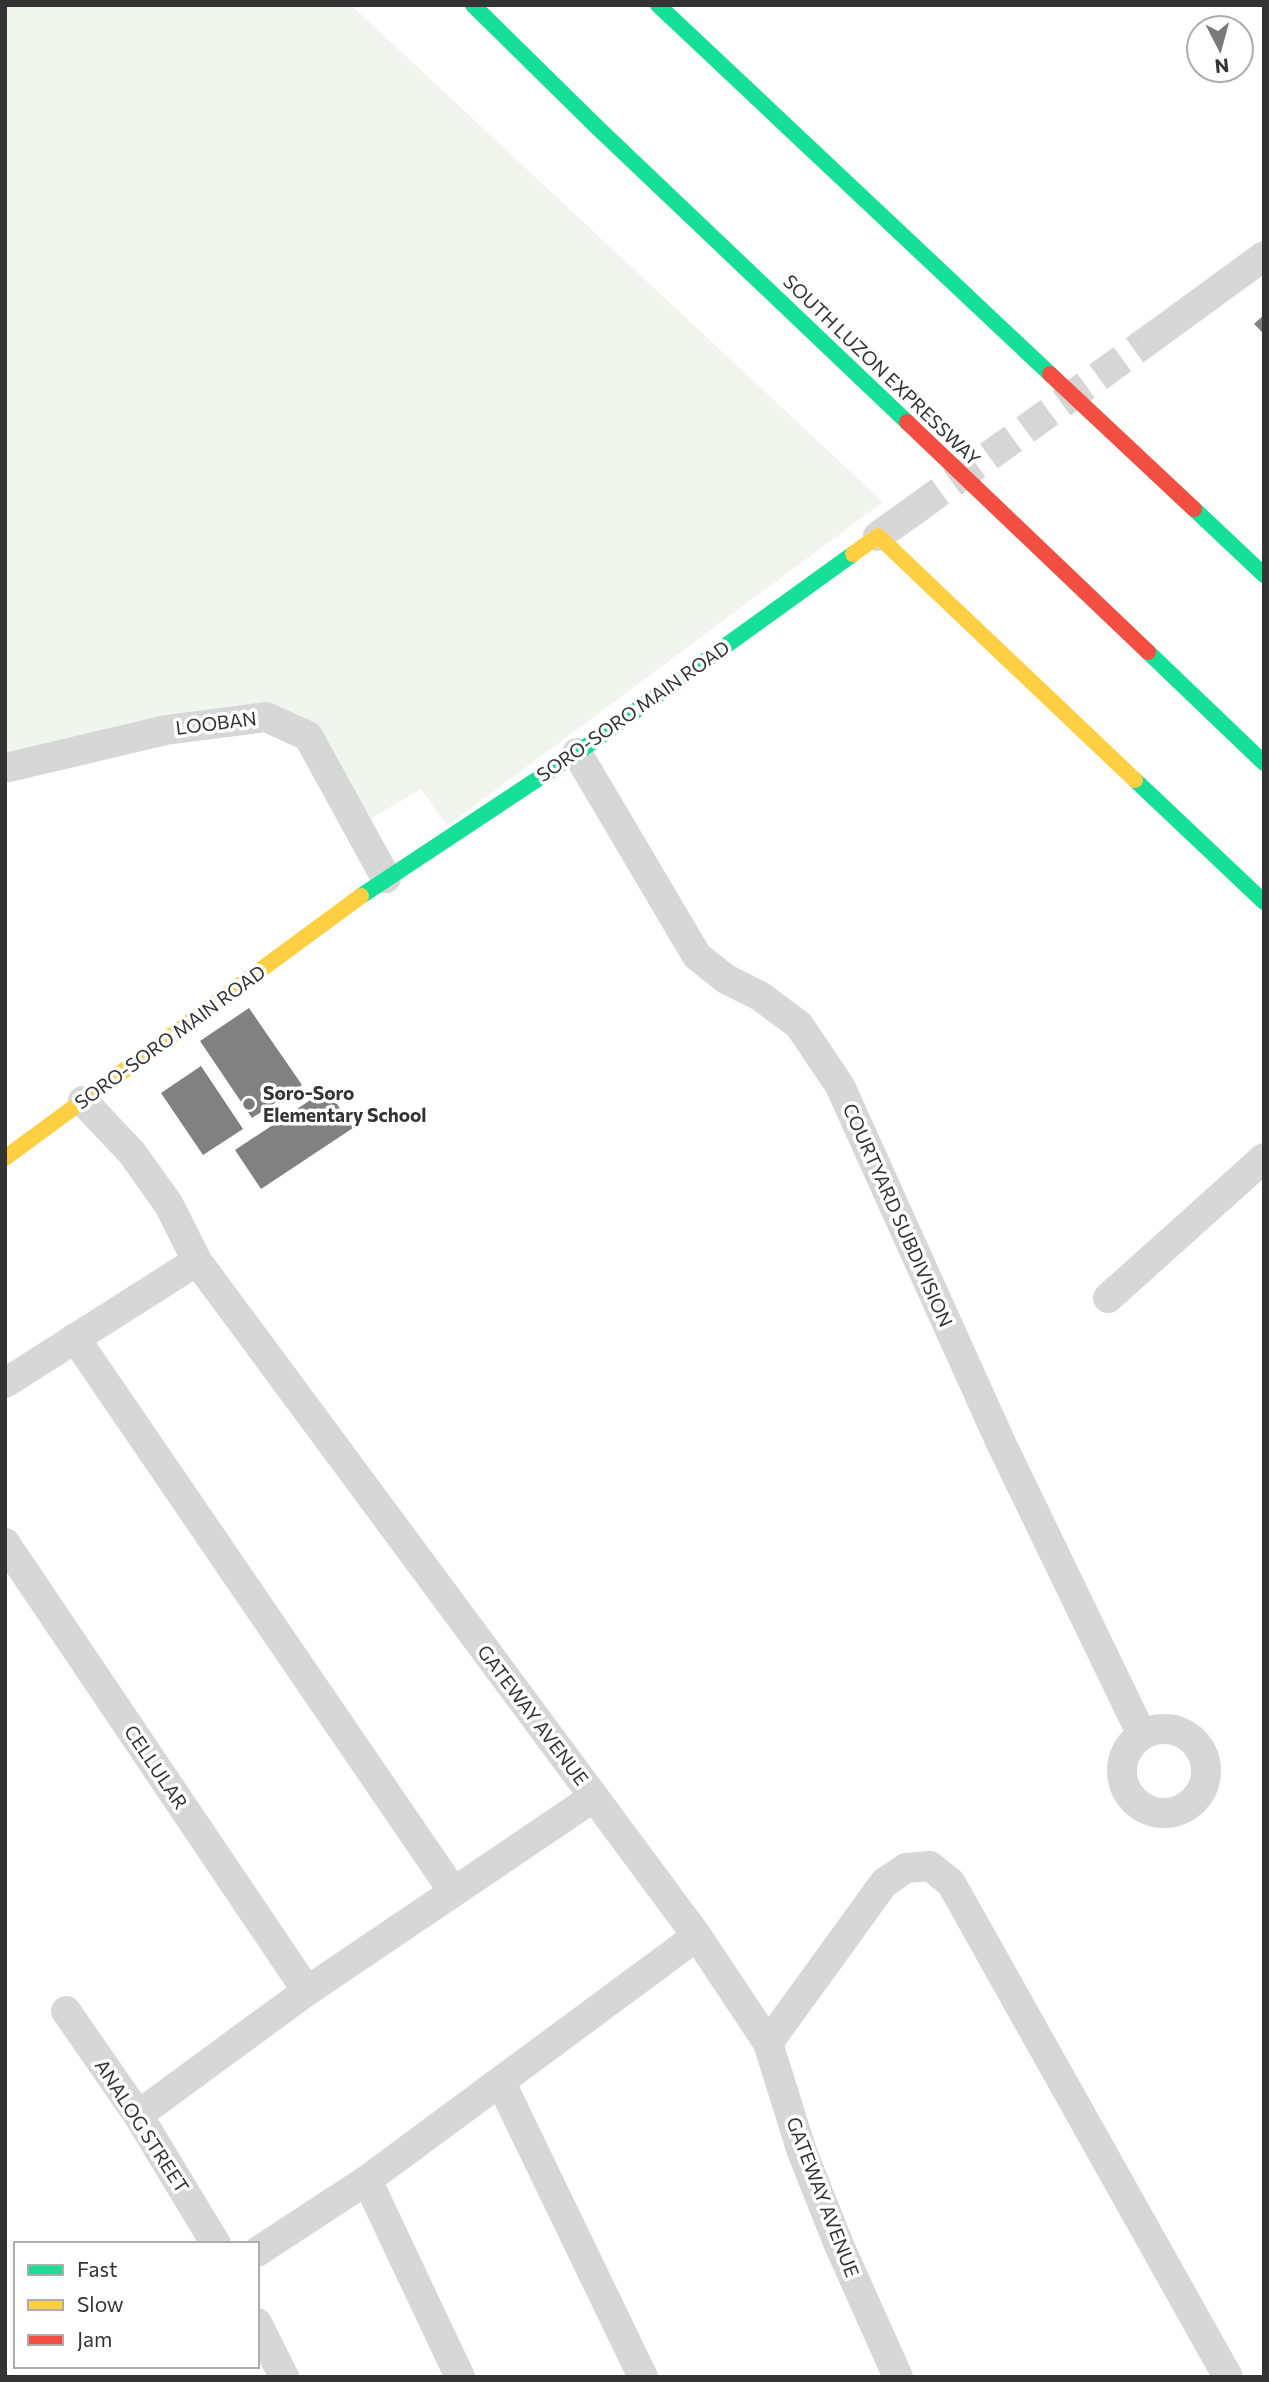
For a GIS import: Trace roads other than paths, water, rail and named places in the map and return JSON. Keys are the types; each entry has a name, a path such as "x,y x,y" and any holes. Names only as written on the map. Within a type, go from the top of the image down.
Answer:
{"main road":[{"name":"SOUTH LUZON EXPRESSWAY","path":"473,5 599,129 1264,763"},
{"path":"658,5 1264,575"},
{"path":"878,536 1264,902"},
{"name":"SORO-SORO MAIN ROAD","path":"5,1158 386,878 577,753 878,536"}],"street":[{"path":"1153,337 1264,256"},
{"path":"878,536 916,509"},
{"name":"LOOBAN","path":"5,768 166,730 266,717 308,736 386,878"},
{"name":"COURTYARD SUBDIVISION","path":"577,753 696,956 726,979 760,996 799,1025 840,1086 1001,1443 1142,1735"},
{"name":"GATEWAY AVENUE","path":"83,1101 132,1153 169,1205 197,1261 697,1936 768,2043 802,2152 839,2245 898,2377"},
{"path":"1108,1298 1264,1158"},
{"path":"5,1383 197,1261"},
{"path":"75,1338 453,1891"},
{"name":"CELLULAR","path":"5,1543 307,1991"},
{"path":"138,2115 307,1991 594,1797"},
{"path":"768,2043 884,1883 906,1868 930,1866 951,1883 1228,2377"},
{"path":"259,2251 368,2180 697,1936"},
{"name":"ANALOG STREET","path":"66,2011 138,2115 215,2242"},
{"path":"501,2083 643,2377"},
{"path":"368,2180 460,2377"},
{"path":"259,2327 284,2377"}],"tunnel":[{"path":"916,509 1153,337"}],"place":[{"name":"Soro-Soro Elementary School","path":"249,1104"}]}
